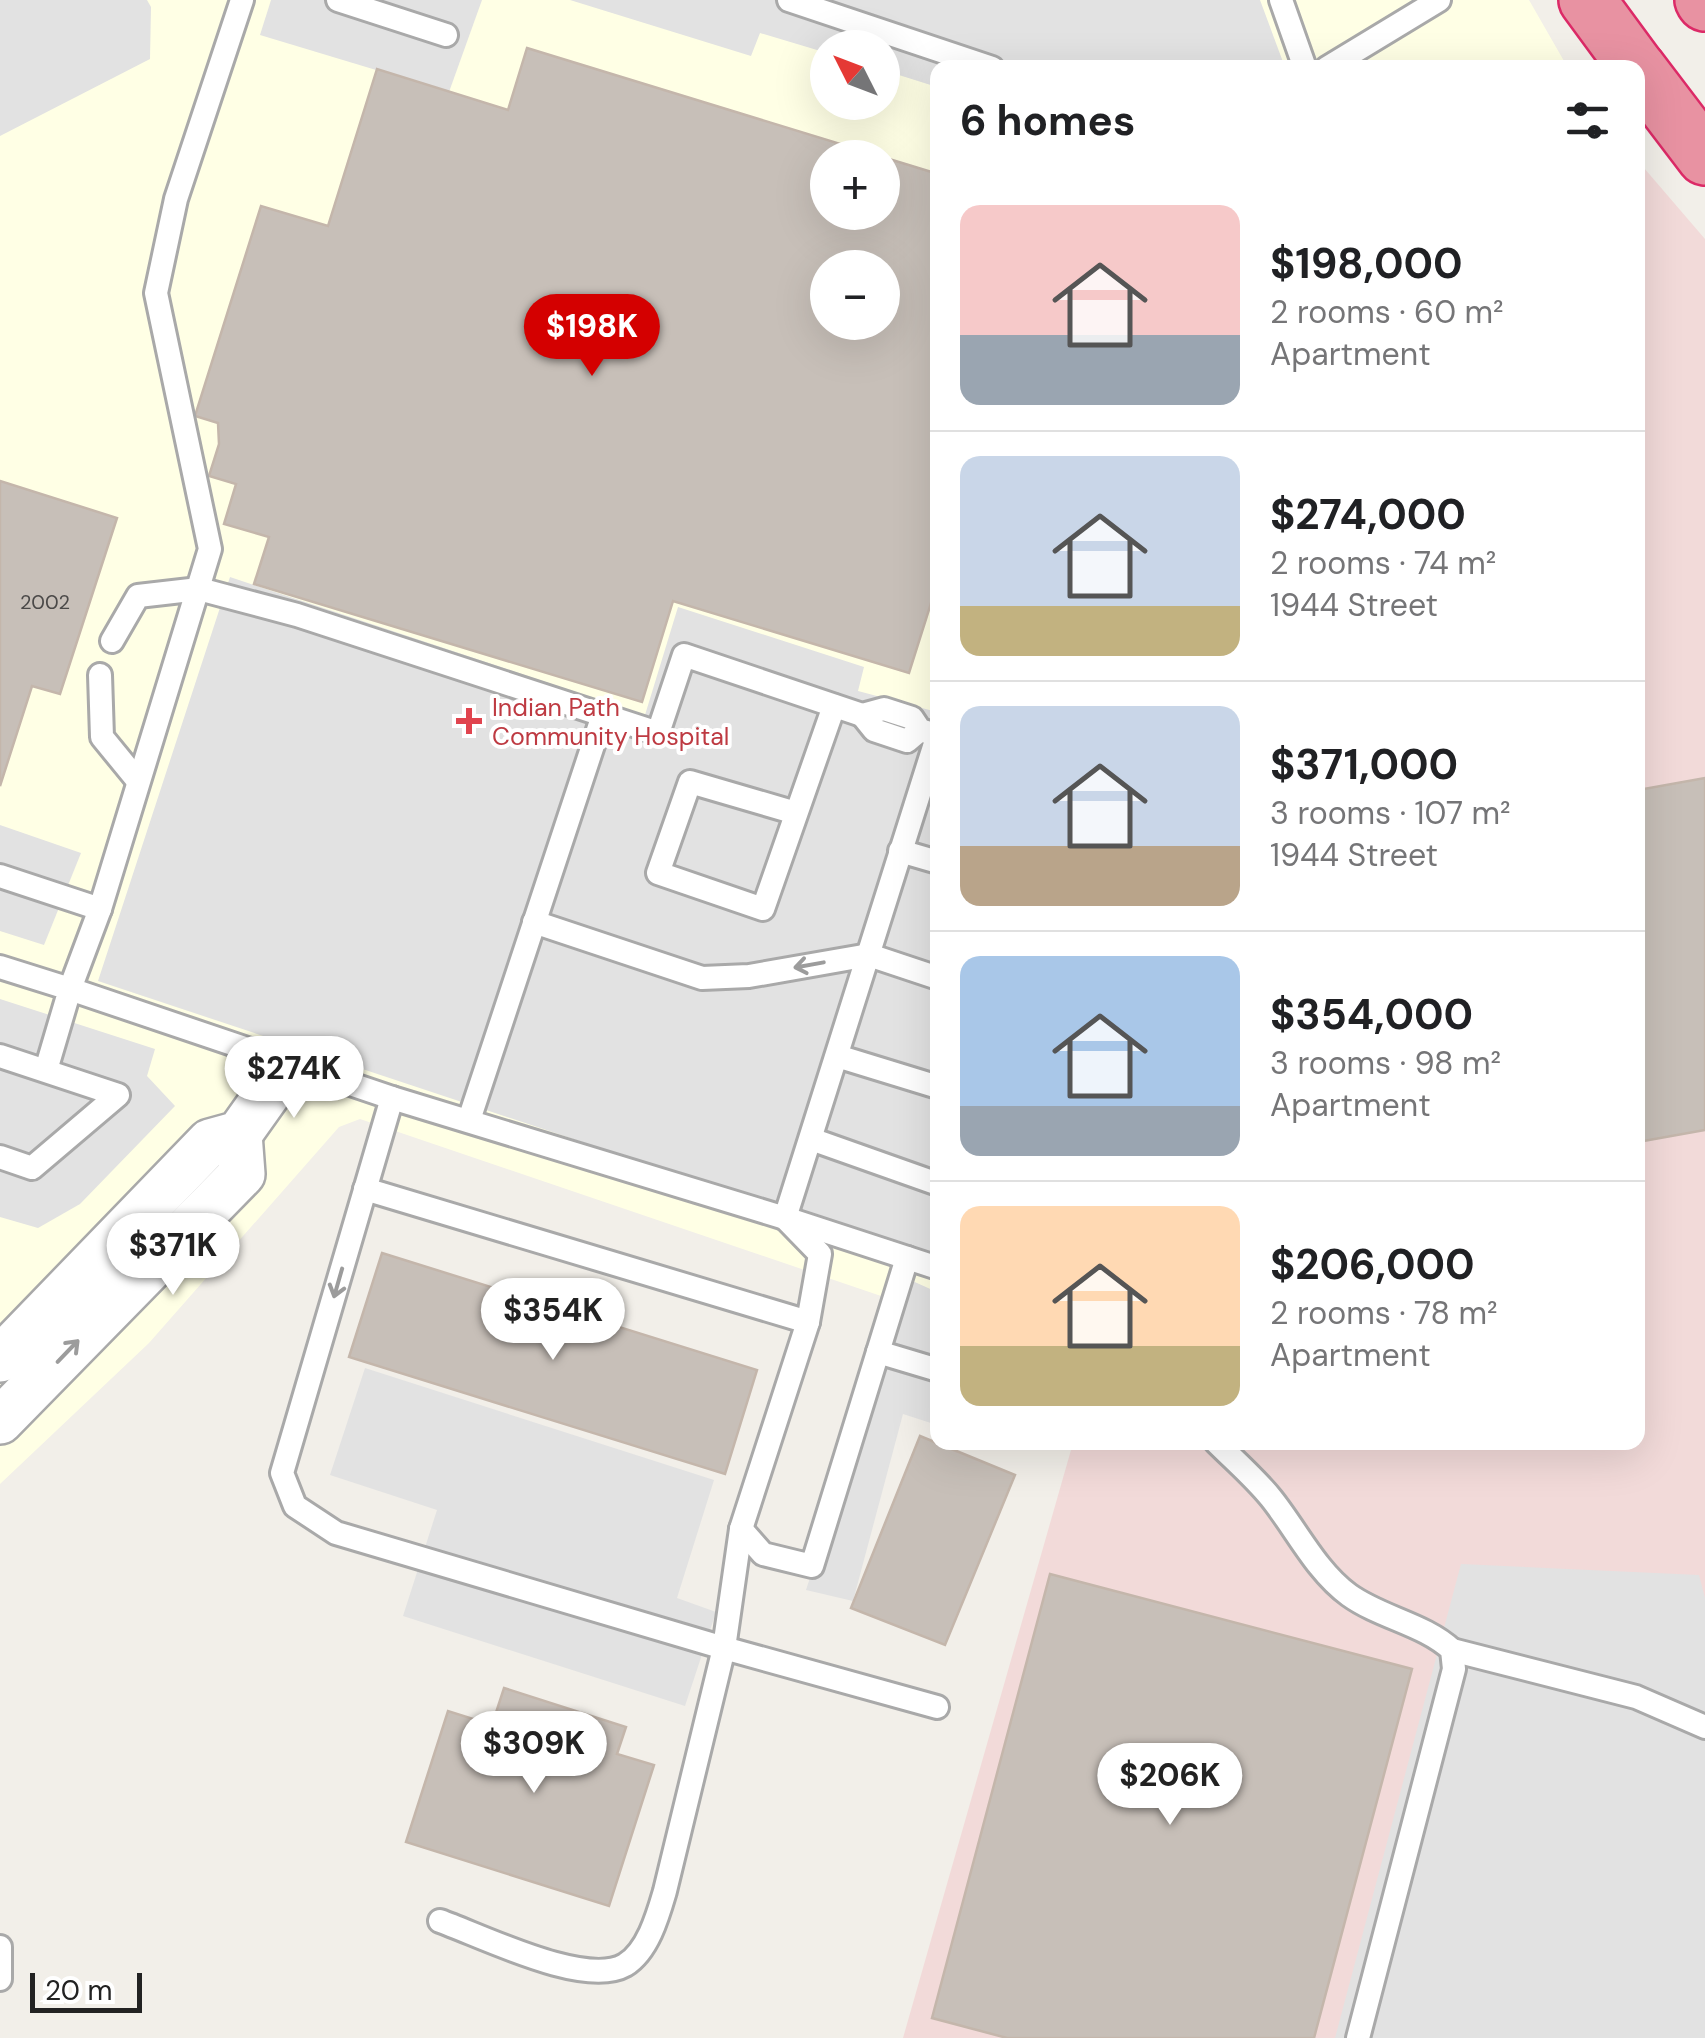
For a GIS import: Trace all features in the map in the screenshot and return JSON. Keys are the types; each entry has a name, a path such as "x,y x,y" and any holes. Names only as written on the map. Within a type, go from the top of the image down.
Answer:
{"highway":[{"path":"1587,0 1631,60"},
{"path":"1645,79 1705,157"}],"street":[{"path":"0,1358 210,1142 239,1134 288,1065"},
{"path":"0,1421 242,1174 239,1134"}],"lane":[{"path":"46,1070 70,989 100,909 210,548 156,292 176,199 242,0"},
{"path":"338,0 446,35"},
{"path":"789,0 968,60"},
{"path":"1281,0 1302,60"},
{"path":"1340,60 1439,0"},
{"path":"112,641 138,596 199,588 313,620 658,733 684,655 862,715 884,709 912,718 930,740"},
{"path":"100,676 102,737 138,781"},
{"path":"796,813 690,782 658,874 762,909 834,706"},
{"path":"469,1120 603,715"},
{"path":"785,1218 930,750"},
{"path":"900,852 930,860"},
{"path":"0,876 100,909"},
{"path":"534,922 702,978 748,976 869,955 930,975"},
{"path":"0,967 288,1065 930,1265"},
{"path":"0,1056 118,1095 32,1168 0,1158"},
{"path":"836,1056 930,1084"},
{"path":"392,1098 282,1473 294,1506 336,1534 937,1707"},
{"path":"811,1139 930,1181"},
{"path":"365,1189 808,1322"},
{"path":"440,1921 570,1968 604,1971 627,1964 654,1929 724,1648 742,1528 808,1322 820,1254 785,1218"},
{"path":"742,1528 763,1554 812,1566 907,1258"},
{"path":"878,1352 930,1368"},
{"path":"1224,1450 1270,1495 1314,1559 1346,1594 1383,1616 1440,1639 1452,1650 1636,1697 1705,1726"},
{"path":"1358,2038 1454,1669 1452,1650"},
{"path":"0,1948 0,1979"}],"shaded area":[{"name":"Indian Path Community Hospital","path":"0,0 1529,0 1563,60 930,60 930,1313 360,1119 339,1127 149,1343 0,1484"},
{"path":"0,0 147,0 151,7 150,59 0,136"},
{"path":"271,0 482,0 449,92 260,35"},
{"path":"570,0 1260,0 1282,60 930,60 930,85 900,75 900,30 810,30 810,48 760,33 751,56"},
{"path":"1645,169 1705,239 1705,2038 903,2038 1071,1450 1645,1450"},
{"path":"230,577 645,715 678,607 864,667 858,691 930,710 930,1258 98,981"},
{"path":"0,825 81,853 44,945 0,931"},
{"path":"0,999 155,1049 147,1076 175,1106 80,1204 38,1228 0,1217"},
{"path":"908,1279 930,1289 930,1423 903,1414 853,1601 806,1590"},
{"path":"365,1368 714,1480 677,1598 716,1612 685,1706 403,1616 437,1510 330,1475"},
{"path":"1461,1564 1699,1575 1705,1598 1705,2038 1335,2038"}],"building":[{"path":"527,48 827,140 810,140 810,230 900,230 900,162 930,172 930,606 909,673 673,601 642,702 254,584 269,537 224,524 236,484 209,476 219,444 218,423 195,416 261,206 328,226 377,69 508,110"},
{"path":"0,481 117,518 60,694 32,686 0,786"},
{"path":"1705,778 1705,1130 1645,1141 1645,789"},
{"path":"382,1253 757,1370 725,1474 349,1357"},
{"path":"920,1436 930,1440 930,1450 954,1450 1015,1475 945,1645 851,1608"},
{"path":"1050,1574 1412,1669 1314,2038 1007,2038 932,2018"},
{"path":"504,1688 626,1727 617,1754 654,1765 609,1906 406,1842 448,1711 492,1725"}],"place":[{"name":"Indian Path Community Hospital","path":"469,721"}]}
